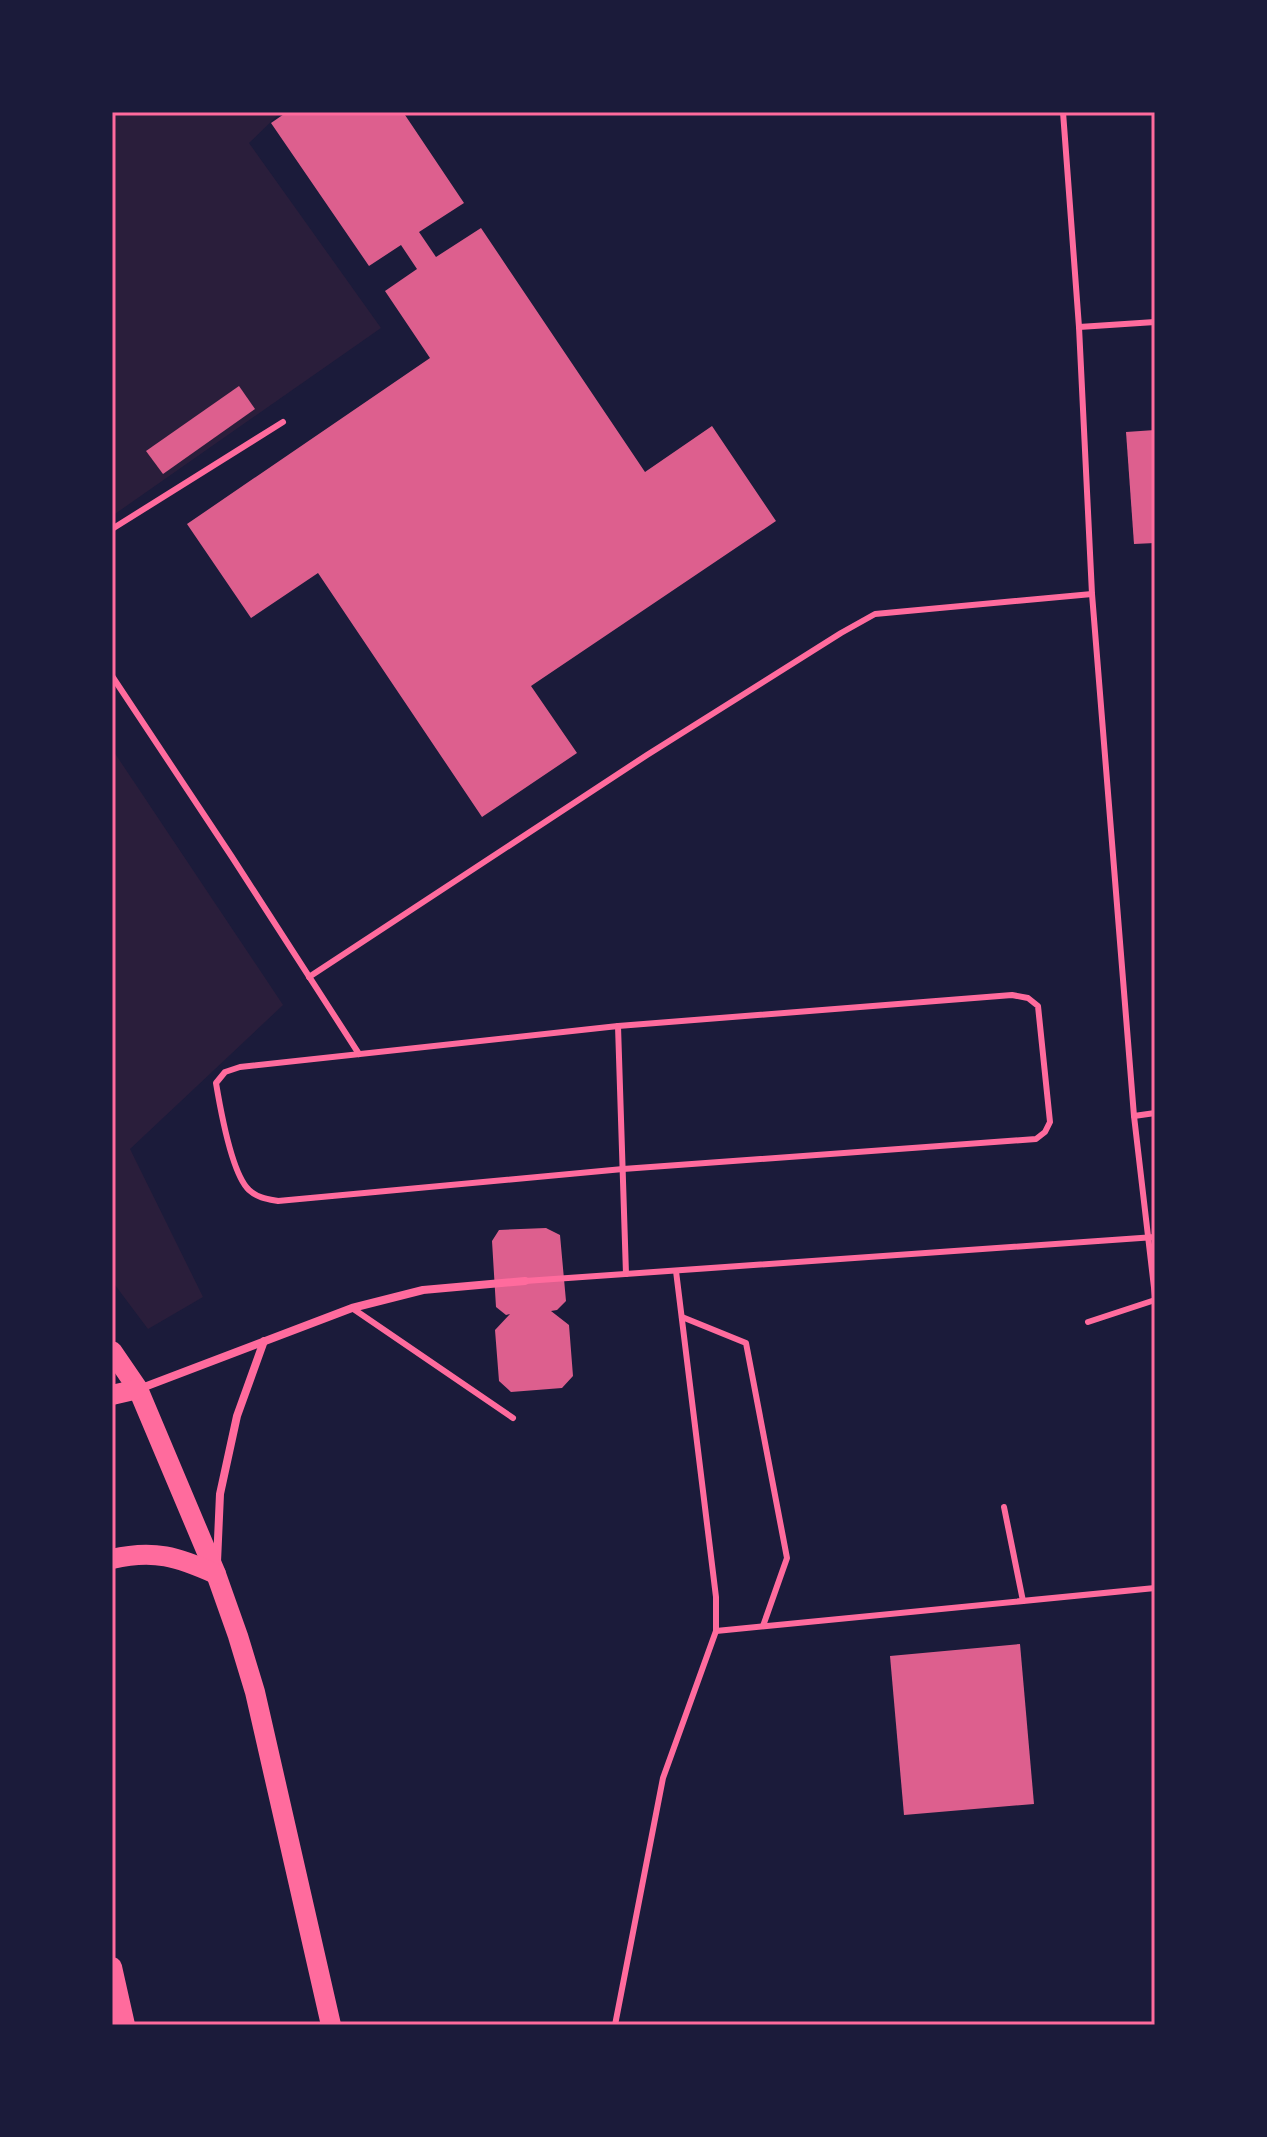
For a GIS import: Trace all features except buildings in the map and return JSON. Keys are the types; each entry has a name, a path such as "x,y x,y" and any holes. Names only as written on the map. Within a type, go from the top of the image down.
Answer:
{"main road":[{"path":"112,1351 138,1389 216,1574 255,1692 331,2025"},
{"path":"112,1395 138,1389"},
{"path":"112,1559 137,1553 178,1557 216,1574"},
{"path":"112,1967 120,2019"}],"street":[{"path":"138,1389 352,1308 423,1290 525,1281"},
{"path":"216,1574 220,1494 237,1416 264,1341"}],"lane":[{"path":"1063,112 1079,327 1092,594 1134,1116 1152,1238 1155,1298 1088,1322"},
{"path":"1079,327 1155,322"},
{"path":"112,529 283,422"},
{"path":"309,977 647,755 875,614 1092,594"},
{"path":"112,676 359,1054"},
{"path":"1012,995 1028,998 1038,1006 1050,1122 1045,1132 1036,1139 623,1169 278,1201 260,1198 246,1188 224,1131 216,1083 225,1072 240,1067 359,1054 618,1026 1012,995"},
{"path":"618,1026 626,1274"},
{"path":"1134,1116 1155,1113"},
{"path":"525,1281 1152,1238"},
{"path":"615,2025 663,1778 716,1631 716,1597 676,1271"},
{"path":"352,1308 513,1418"},
{"path":"682,1317 746,1343 787,1558 763,1626"},
{"path":"1004,1507 1023,1601"},
{"path":"716,1631 1155,1588"}],"shaded area":[{"path":"112,112 281,112 249,143 381,328 112,516"},
{"path":"112,749 283,1005 130,1149 203,1297 148,1329 112,1281"}]}
